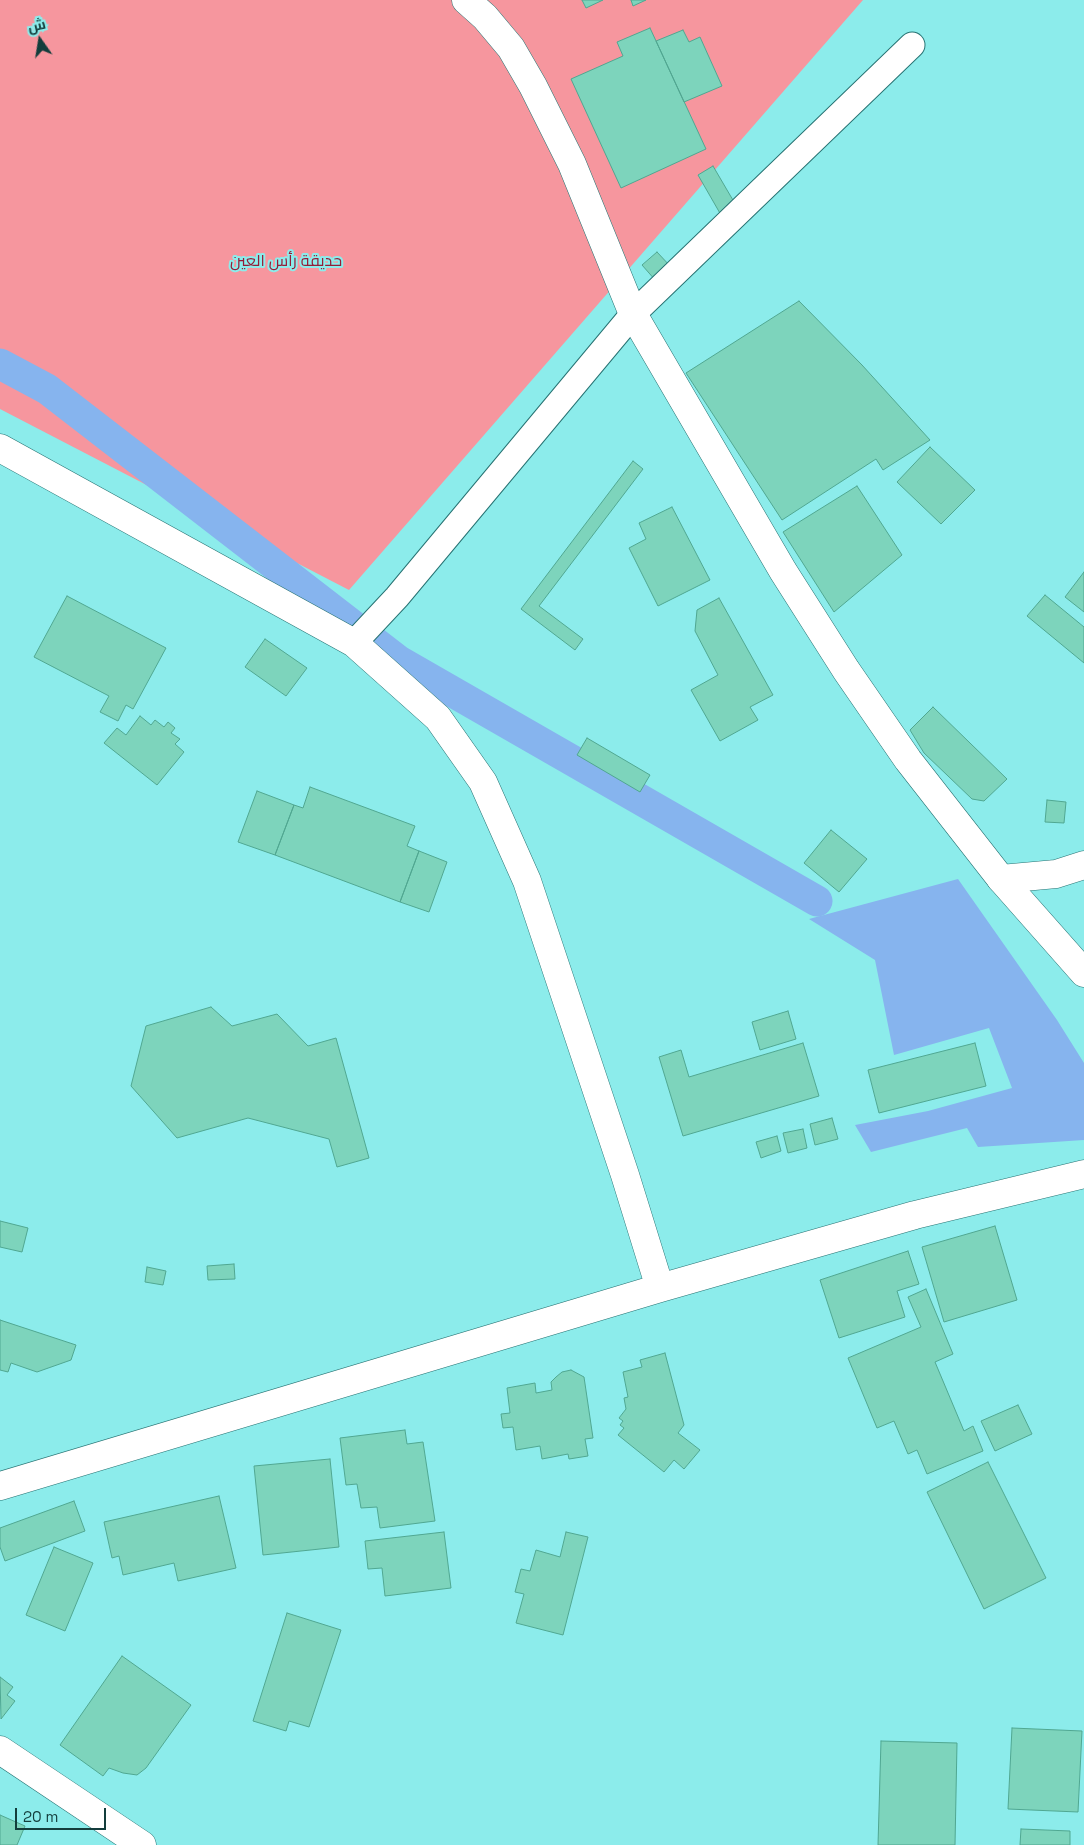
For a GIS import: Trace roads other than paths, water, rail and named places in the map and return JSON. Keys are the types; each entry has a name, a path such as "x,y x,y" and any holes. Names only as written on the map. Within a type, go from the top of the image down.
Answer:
{"street":[{"path":"466,0 485,18 511,48 533,86 572,164 633,314 783,571 846,670 908,760 1001,879 1084,973"},
{"path":"354,643 397,597 633,314 912,45"},
{"path":"0,448 354,643 438,718 483,782 527,881 625,1175 660,1288"},
{"path":"1001,879 1056,874 1084,865"},
{"path":"0,1486 660,1288 915,1215 1084,1174"},
{"path":"0,1750 142,1845"}],"water":[{"path":"958,879 1057,1020 1084,1063 1084,1140 978,1147 967,1128 871,1152 855,1125 928,1111 1012,1088 989,1028 894,1055 875,960 809,919"}],"waterway":[{"path":"0,364 47,389 399,661 817,901"}],"park label":[{"name":"حديقة رأس العين","path":"286,262"}]}
